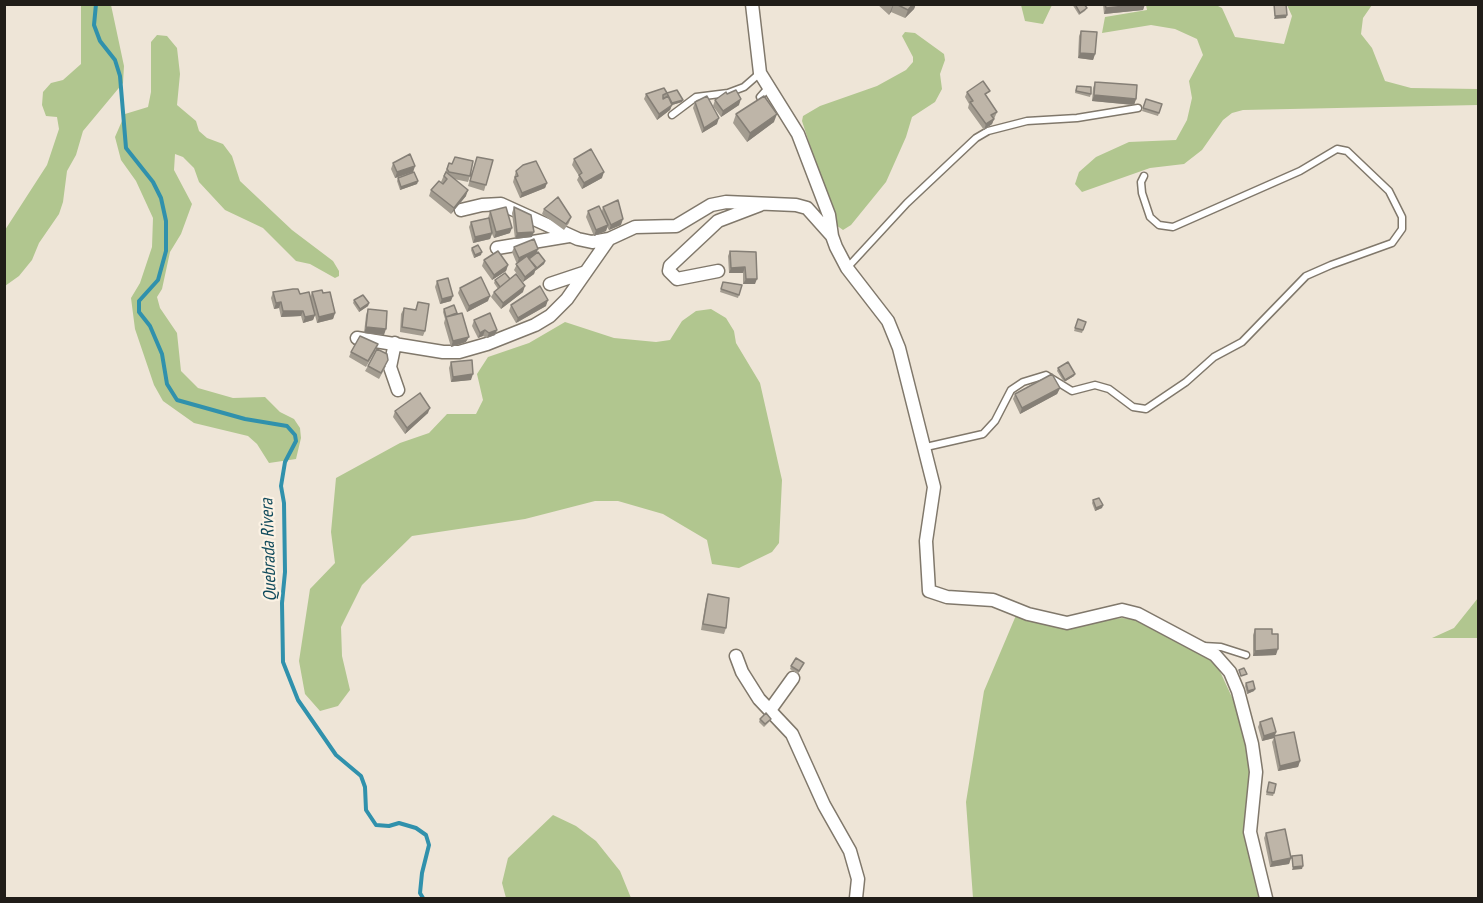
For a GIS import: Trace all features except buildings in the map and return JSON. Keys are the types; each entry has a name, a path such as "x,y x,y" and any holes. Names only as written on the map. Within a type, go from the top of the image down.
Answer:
{"street":[{"path":"752,4 760,73 798,134 829,215 832,236"},
{"path":"461,210 482,205 501,204 569,236 592,242 609,239 635,227 675,226 711,205 726,202 796,205 807,208 832,236 847,268 891,328 926,447 934,487 926,541 925,572 928,591 947,597 993,600 1039,617 1067,623 1122,610 1138,614 1179,638 1202,646 1215,655 1230,672 1238,691 1252,744 1256,772 1250,832 1266,898"},
{"path":"718,271 677,279 669,271 670,266 718,221 764,203"},
{"path":"497,248 569,236"},
{"path":"357,338 459,352 487,344 535,325 550,316 587,272 609,239"},
{"path":"550,284 587,272"},
{"path":"395,343 390,367 398,390"},
{"path":"736,656 742,672 759,699 792,734 824,805 850,851 858,879 856,898"},
{"path":"771,710 793,678"}],"lane":[{"path":"672,115 696,98 728,93 744,87 760,73"},
{"path":"767,107 760,97 768,88"},
{"path":"847,268 907,203 976,138 988,130 1027,120 1064,119 1137,108"},
{"path":"926,447 983,434 996,421 1011,390 1023,382 1046,375 1072,391 1095,385 1109,389 1133,407 1146,409 1186,382 1214,357 1242,342 1306,276 1392,243 1402,229 1402,217 1389,191 1347,151 1337,149 1300,171 1173,227 1159,225 1150,217 1142,193 1141,182 1144,176"},
{"path":"1202,646 1221,647 1246,655"}],"green space":[{"path":"1021,4 1052,5 1043,24 1025,21"},
{"path":"81,5 111,5 124,66 123,83 83,131 76,155 67,171 59,214 39,243 32,260 19,276 5,286 5,230 47,165 59,129 57,117 46,116 42,105 43,92 51,83 63,80 81,64"},
{"path":"1146,5 1216,5 1222,8 1235,37 1284,44 1292,16 1287,5 1372,5 1363,18 1361,34 1372,48 1385,81 1411,88 1478,89 1478,105 1243,110 1232,113 1223,120 1202,150 1184,164 1150,168 1082,192 1075,184 1079,172 1096,157 1129,142 1176,140 1187,120 1192,98 1189,81 1203,55 1197,39 1175,29 1151,25 1102,33 1105,17 1147,10"},
{"path":"905,32 915,33 944,54 945,60 940,74 942,89 935,102 912,117 906,137 886,182 851,225 843,230 836,225 802,121 803,116 820,106 877,86 906,70 913,62 913,57 902,36"},
{"path":"157,35 167,36 177,48 180,74 177,105 196,121 199,131 207,138 223,144 232,156 240,181 292,230 333,261 339,271 339,276 335,278 310,264 296,261 263,228 225,210 199,182 194,168 183,157 175,154 174,170 192,204 181,234 170,252 162,289 157,297 160,308 177,333 181,371 198,388 233,398 265,397 280,412 294,419 300,428 301,438 296,459 269,463 257,444 248,436 194,423 163,401 154,385 135,329 131,298 140,283 152,247 153,218 136,181 121,160 115,137 125,114 148,107 151,92 151,42"},
{"path":"711,309 726,318 734,331 736,343 760,383 782,480 779,543 772,552 739,568 712,564 707,540 663,514 618,501 595,501 525,519 412,536 362,585 341,627 342,656 350,690 338,706 320,711 305,694 299,661 310,589 335,563 331,532 336,478 400,443 429,433 447,414 476,414 483,400 477,374 488,357 529,343 565,322 614,338 656,342 670,340 682,321 696,311"},
{"path":"1478,598 1478,638 1432,638 1454,628"},
{"path":"1017,613 1091,622 1122,618 1137,620 1186,647 1204,652 1217,665 1237,708 1250,757 1252,860 1260,898 973,898 966,802 984,691"},
{"path":"553,815 576,826 596,841 620,871 631,898 506,898 502,883 508,858"}],"waterway":[{"name":"Quebrada Rivera","path":"96,4 94,25 100,41 115,60 120,76 126,148 153,182 161,198 166,221 166,251 158,280 139,301 139,312 150,326 162,354 167,384 177,400 245,419 287,426 295,435 296,441 285,462 281,486 284,503 285,572 282,603 283,662 298,700 336,755 361,776 365,787 366,810 376,825 389,826 399,823 416,828 426,835 429,845 422,873 420,893 423,898"}]}
